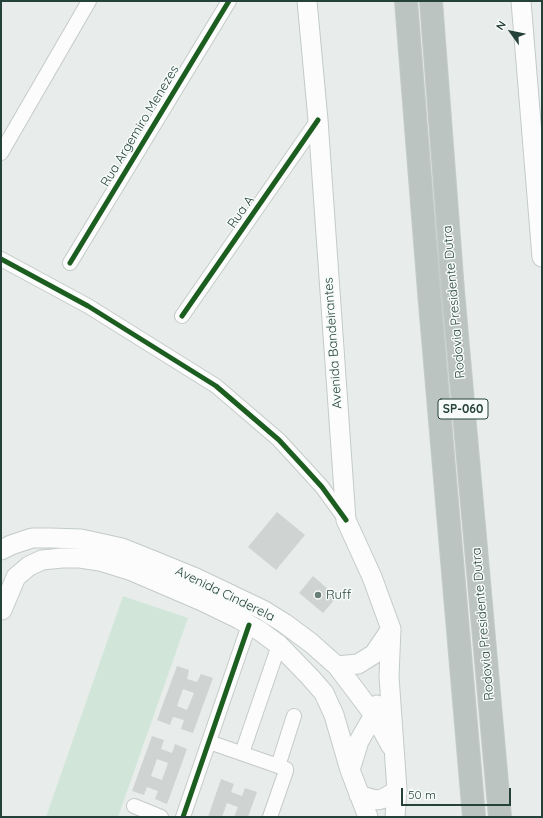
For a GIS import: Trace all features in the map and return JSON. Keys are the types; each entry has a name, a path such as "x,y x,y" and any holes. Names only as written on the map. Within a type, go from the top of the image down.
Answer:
{"highway":[{"name":"Rodovia Presidente Dutra","path":"406,1 429,292 474,817"},
{"name":"Rodovia Presidente Dutra","path":"431,1 453,291 500,817"}],"main road":[{"name":"Avenida Bandeirantes","path":"307,1 318,120 346,520 372,577 391,629 389,676 397,790 395,817"},
{"path":"521,1 542,257"},
{"name":"Avenida Cinderela","path":"1,550 32,538 81,539 122,548 196,578 263,610 311,643 337,666 374,715 394,751"},
{"name":"Avenida Cinderela","path":"1,611 16,577 29,566 42,560 62,558 100,560 132,571 202,601 260,631 279,645 310,677 324,693 334,715 350,770"},
{"path":"1,602 1,611"},
{"path":"337,666 358,664 374,654 391,629"},
{"name":"Avenida Bandeirantes","path":"350,770 359,741 374,715 389,676"},
{"path":"350,770 368,817"},
{"path":"359,796 372,800 380,800 397,790"}],"street":[{"path":"1,153 89,1"},
{"name":"Rua Argemiro Menezes","path":"70,263 229,1"},
{"name":"Rua A","path":"182,316 318,120"},
{"path":"1,259 88,306 216,386 279,440 322,488 346,520"},
{"path":"183,817 249,625"},
{"path":"242,753 279,645"},
{"path":"278,766 294,716"},
{"path":"209,742 286,769 270,817"},
{"path":"134,806 161,817"}],"green space":[{"path":"123,596 188,618 118,817 46,817"}],"building":[{"path":"277,512 305,535 276,570 248,547"},
{"name":"Ruff","path":"313,576 337,597 323,613 299,593"},
{"path":"177,666 189,670 187,679 197,682 201,674 213,678 193,733 181,729 184,720 173,717 170,725 157,720","holes":["183,689 194,693 187,710 177,706"]},
{"path":"152,736 164,740 161,749 172,753 175,744 187,749 167,804 155,799 158,791 147,787 144,795 132,791","holes":["157,759 168,763 162,780 151,776"]},
{"path":"221,779 234,784 231,792 242,796 245,788 257,792 248,817 234,817 238,807 227,803 222,817 208,817"}],"cycle path":[{"path":"70,263 229,1"},
{"path":"182,316 318,120"},
{"path":"1,259 88,306 216,386 279,440 322,487 346,520"},
{"path":"183,817 249,625"}],"place":[{"name":"Ruff","path":"318,595"}]}
